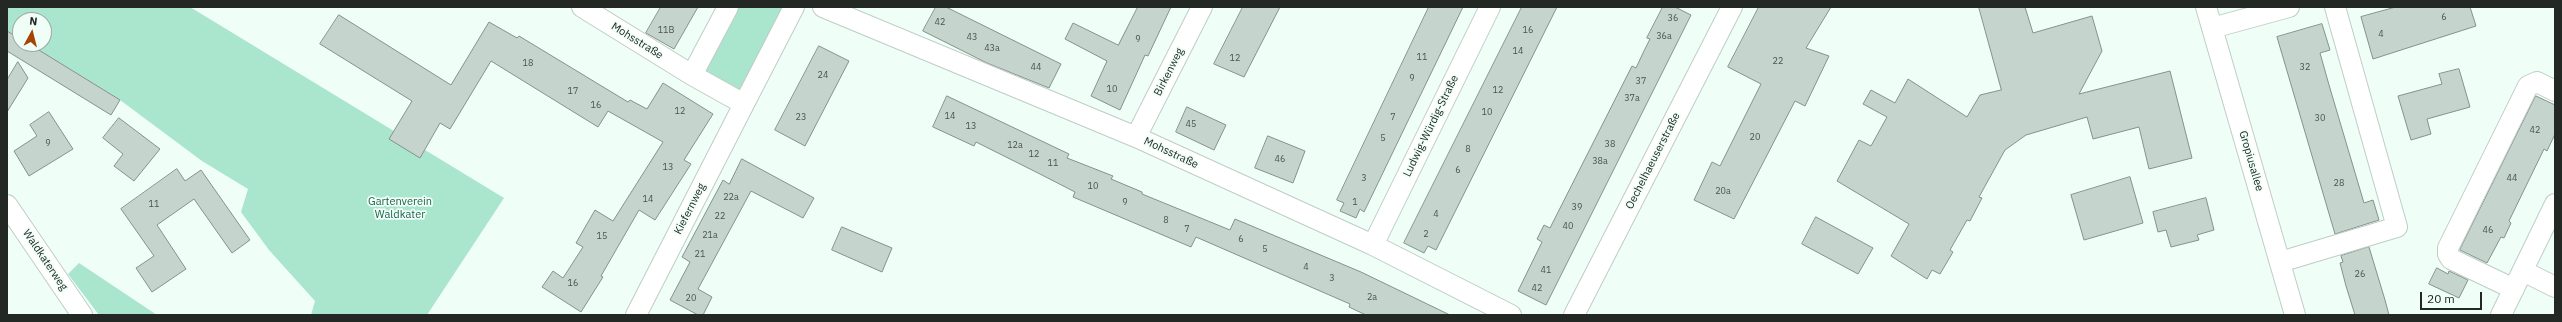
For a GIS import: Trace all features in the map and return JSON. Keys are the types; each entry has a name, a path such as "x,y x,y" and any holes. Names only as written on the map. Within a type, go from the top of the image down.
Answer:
{"street":[{"name":"Mohsstraße","path":"582,7 692,75"},
{"path":"728,7 692,75 744,104"},
{"name":"Kiefernweg","path":"636,315 794,7"},
{"name":"Mohsstraße","path":"823,7 1136,137 1373,246 1511,315"},
{"name":"Birkenweg","path":"1136,137 1202,7"},
{"name":"Ludwig-Würdig-Straße","path":"1373,246 1490,7"},
{"name":"Oechelhaeuserstraße","path":"1574,315 1732,7"},
{"name":"Gropiusallee","path":"2206,7 2295,315"},
{"path":"2212,28 2290,7"},
{"path":"2280,262 2397,227 2335,7"},
{"path":"2514,289 2451,259 2448,254 2448,248 2528,86 2537,82 2555,91"},
{"path":"2501,315 2555,204"},
{"name":"Waldkaterweg","path":"7,205 82,315"},
{"path":"2523,271 2555,287"}],"green space":[{"name":"Gartenverein Waldkater","path":"7,7 190,7 504,198 427,315 311,315 315,301 269,250 241,212 248,189 202,161 120,100 42,52 52,52 52,12 12,12 12,34 7,31"},
{"path":"735,7 786,7 740,92 701,71"},
{"path":"79,263 157,315 99,315 68,274"}],"building":[{"path":"661,7 698,7 674,49 646,33"},
{"path":"936,7 946,7 1061,64 1049,88 987,63 923,31"},
{"path":"1138,7 1171,7 1148,56 1145,55 1120,110 1091,96 1107,61 1065,39 1073,23 1118,45"},
{"path":"1243,7 1280,7 1244,77 1214,64"},
{"path":"1429,7 1463,7 1364,212 1360,209 1356,218 1340,211 1344,203 1337,200"},
{"path":"1522,7 1557,7 1436,250 1428,246 1424,253 1404,243"},
{"path":"1663,7 1675,7 1691,15 1546,305 1518,291 1542,242 1537,239 1544,225 1550,228 1632,66 1636,68 1650,39 1647,38"},
{"path":"1759,7 1831,7 1806,48 1829,56 1805,106 1795,101 1734,219 1694,200 1712,162 1720,166 1761,84 1728,67"},
{"path":"1979,7 2025,7 2033,33 2092,16 2102,51 2079,94 2170,71 2192,158 2149,169 2139,127 2093,139 2087,117 2026,135 2005,150 1979,197 1982,198 1970,221 1967,220 1950,250 1953,252 1940,274 1932,270 1927,279 1891,256 1909,224 1837,181 1859,140 1871,146 1887,117 1863,104 1871,90 1895,103 1908,79 1967,117 1980,95 2001,90"},
{"path":"2396,7 2470,7 2476,26 2373,59 2361,17"},
{"path":"339,15 451,85 489,22 517,38 519,36 628,102 630,100 647,109 663,83 713,114 684,160 691,164 655,220 639,210 601,276 603,277 581,312 542,287 553,271 563,278 583,247 576,243 595,210 613,221 663,142 608,111 598,127 491,61 450,129 440,123 420,158 389,139 412,101 320,44"},
{"path":"2322,24 2330,50 2320,53 2329,85 2364,203 2373,200 2379,220 2335,234 2277,37"},
{"path":"7,31 12,34 12,52 42,52 120,100 111,115 7,51"},
{"path":"819,46 849,61 805,146 775,130"},
{"path":"18,62 28,78 7,112 7,80"},
{"path":"2459,69 2470,107 2427,119 2431,134 2411,140 2398,96 2442,84 2439,74"},
{"path":"947,96 1069,154 1067,158 1113,176 1111,179 1142,192 1142,194 1230,230 1235,219 1361,272 1450,315 1366,315 1349,307 1350,304 1196,237 1191,247 1073,197 1075,192 976,142 974,146 933,127"},
{"path":"2536,96 2555,105 2555,134 2547,151 2544,149 2509,221 2511,223 2504,238 2501,237 2487,263 2460,250"},
{"path":"1187,107 1226,125 1214,150 1176,132"},
{"path":"49,112 73,149 29,176 14,151 37,136 30,125"},
{"path":"119,118 160,149 134,181 114,166 123,154 103,138"},
{"path":"1268,136 1305,151 1293,183 1255,168"},
{"path":"742,159 814,198 803,218 751,191 698,289 712,297 703,315 698,315 670,300 690,262 682,257 723,180 729,184"},
{"path":"177,169 185,181 201,170 250,240 232,253 194,199 157,225 186,269 152,292 136,268 154,256 121,209"},
{"path":"2130,177 2143,223 2084,240 2071,195"},
{"path":"2206,198 2214,230 2197,235 2199,240 2171,247 2166,230 2158,232 2153,212"},
{"path":"1816,217 1873,248 1858,274 1802,244"},
{"path":"842,227 892,248 882,272 832,250"},
{"path":"2369,247 2389,315 2355,315 2346,286 2340,263 2343,262 2341,256"},
{"path":"2437,268 2448,274 2449,271 2468,280 2459,298 2429,284"}]}
